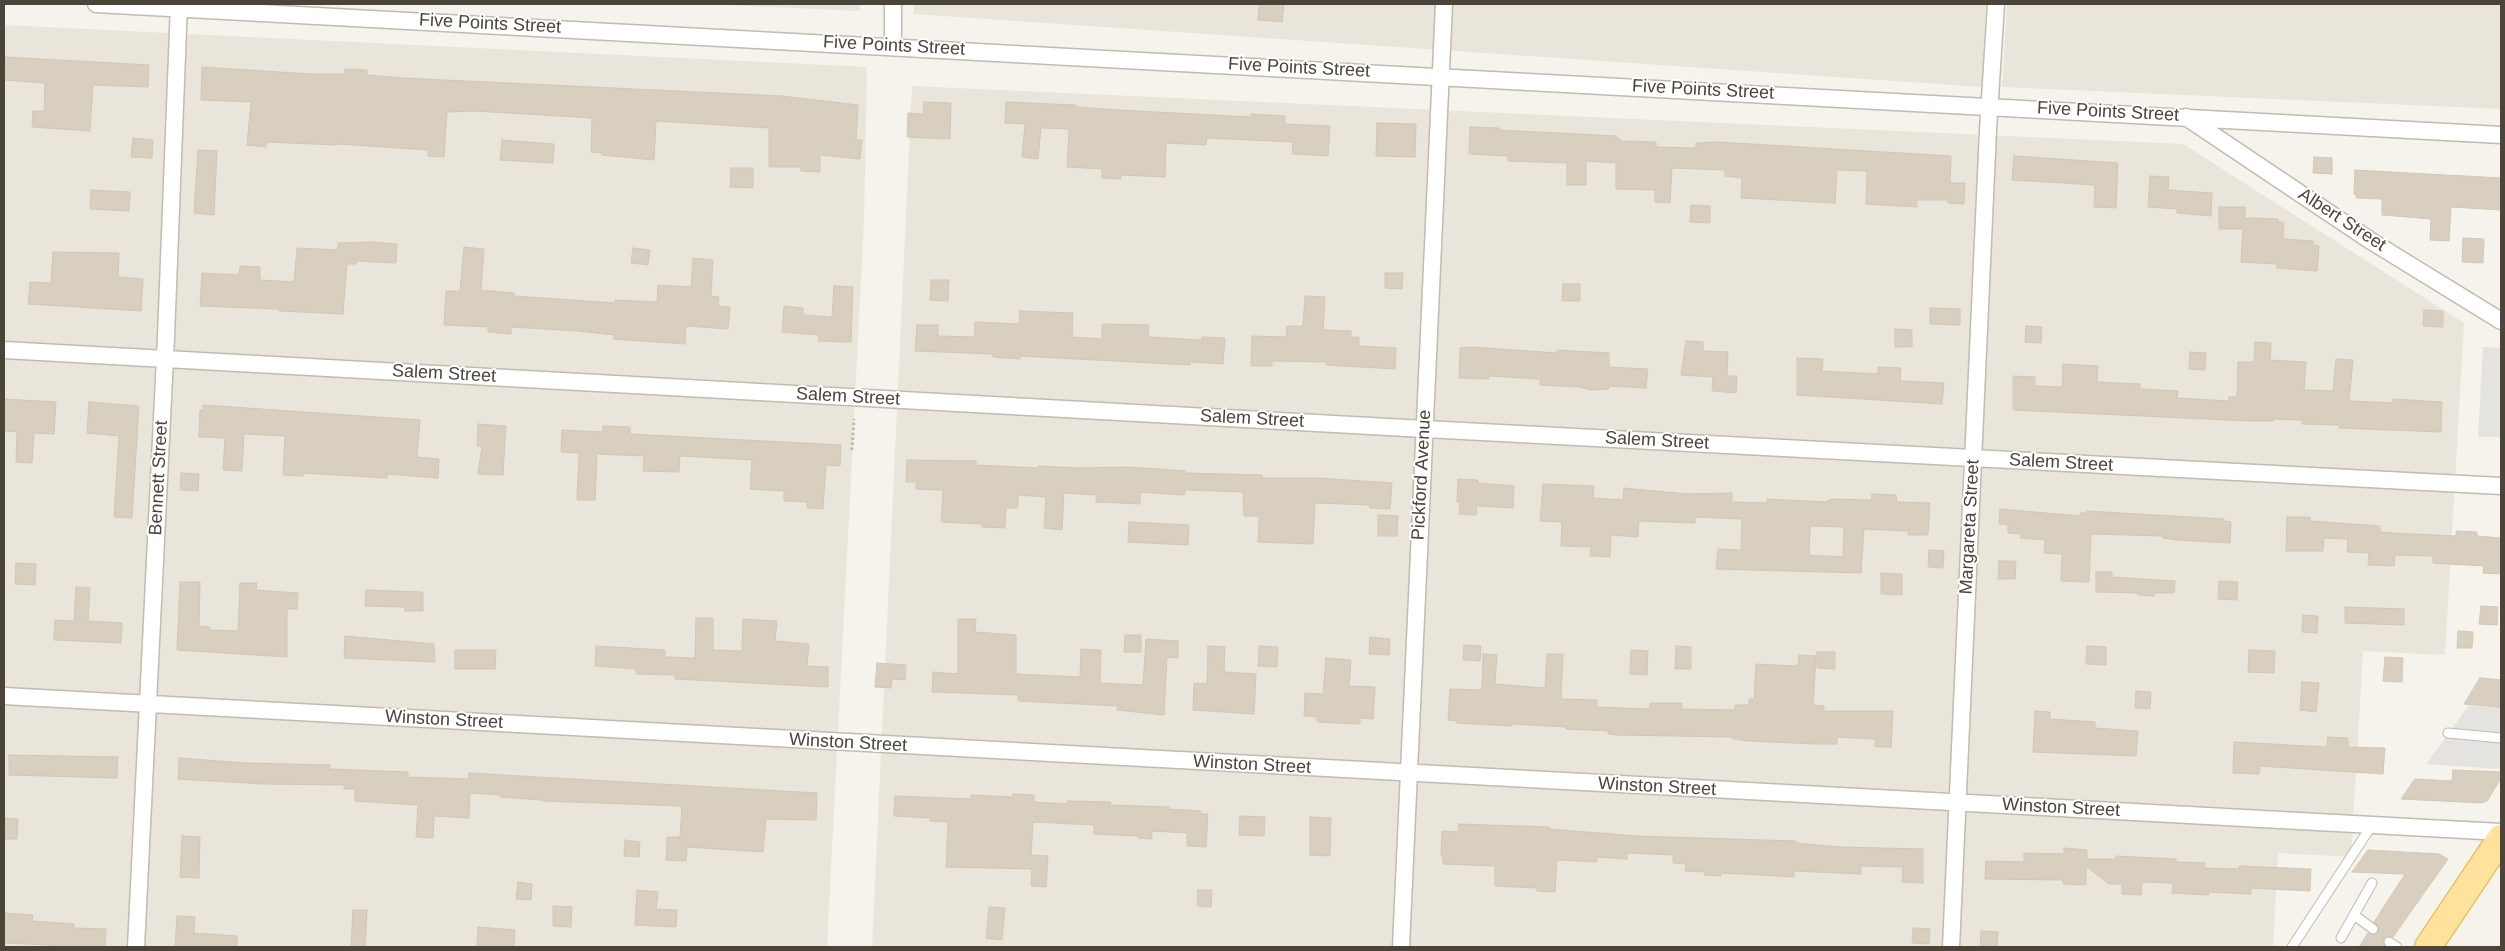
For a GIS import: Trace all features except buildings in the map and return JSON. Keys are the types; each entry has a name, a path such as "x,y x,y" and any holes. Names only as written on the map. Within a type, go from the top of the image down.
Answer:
{"main road":[{"path":"2428,947 2501,838"}],"street":[{"name":"Five Points Street","path":"96,4 179,6 2501,135"},
{"path":"893,47 894,4"},
{"name":"Pickford Avenue","path":"1401,947 1444,4"},
{"name":"Margareta Street","path":"1951,947 1989,106 1996,4"},
{"name":"Bennett Street","path":"136,947 165,359 179,6"},
{"name":"Albert Street","path":"2184,116 2371,241 2501,321"},
{"name":"Salem Street","path":"4,350 1424,429 2501,486"},
{"name":"Winston Street","path":"4,696 1408,774 2501,832"}],"lane":[{"path":"2448,733 2501,738"},
{"path":"2292,947 2372,825"},
{"path":"2341,938 2372,883"},
{"path":"2354,915 2373,930"}],"path":[{"path":"852,450 854,419"}],"shaded area":[{"path":"701,4 860,4 860,11"},
{"path":"914,4 1986,4 1982,87 914,14"},
{"path":"2007,4 2501,4 2501,109 2002,87"},
{"path":"4,25 867,67 864,221 827,947 4,947"},
{"path":"912,86 2183,144 2464,323 2445,655 2363,651 2351,857 2278,853 2273,947 872,947"},
{"path":"2483,347 2501,348 2501,437 2478,437"},
{"path":"2469,705 2501,707 2501,769 2426,764"}]}
